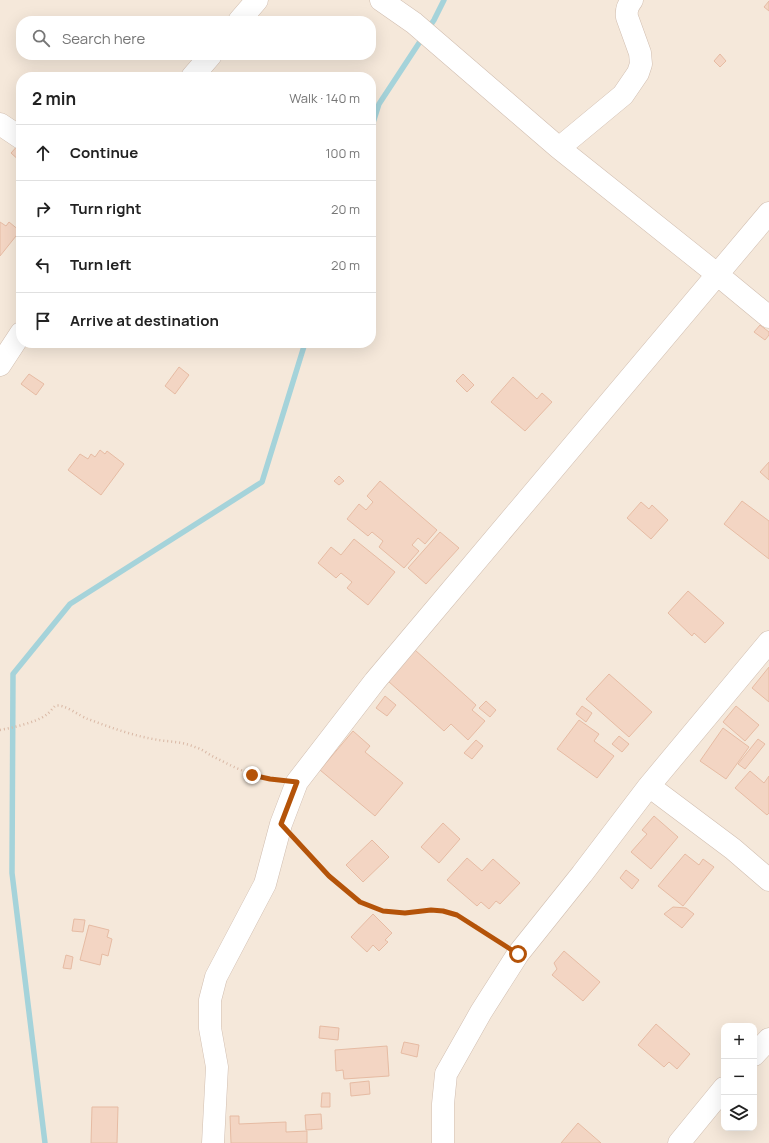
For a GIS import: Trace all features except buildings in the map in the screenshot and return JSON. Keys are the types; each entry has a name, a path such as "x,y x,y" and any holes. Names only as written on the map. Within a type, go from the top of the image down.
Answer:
{"street":[{"path":"243,16 257,0"},
{"path":"381,0 414,23 559,148 769,317"},
{"path":"559,148 622,95 638,73 641,64 640,53 626,12 632,0"},
{"path":"196,72 206,60"},
{"path":"0,124 16,135"},
{"path":"212,1143 217,1067 210,1028 210,1000 216,977 265,884 281,824 297,782 376,681 718,275 769,212"},
{"path":"0,365 16,341"},
{"path":"443,1143 443,1104 446,1074 481,1012 518,954 582,874 649,786 769,642"},
{"path":"649,786 733,849 769,880"},
{"path":"757,1052 769,1039"},
{"path":"679,1143 721,1092"}],"path":[{"path":"0,730 38,719 47,715 55,706 61,706 83,717 136,735 154,739 176,741 197,747 213,757 252,775 297,782"},
{"path":"281,824 329,876 360,902 383,911 405,913 431,910 443,911 457,915 518,954"}],"shaded area":[{"path":"0,0 769,0 769,1143 0,1143"}],"waterway":[{"path":"428,29 444,0"},
{"path":"376,113 379,104 423,37"},
{"path":"45,1143 12,873 13,674 70,604 262,482 303,348"}],"route":[{"path":"252,775 261,778 290,780 297,782 281,824 329,876 360,902 383,911 405,913 431,910 443,911 457,915 480,928 518,954"}]}
